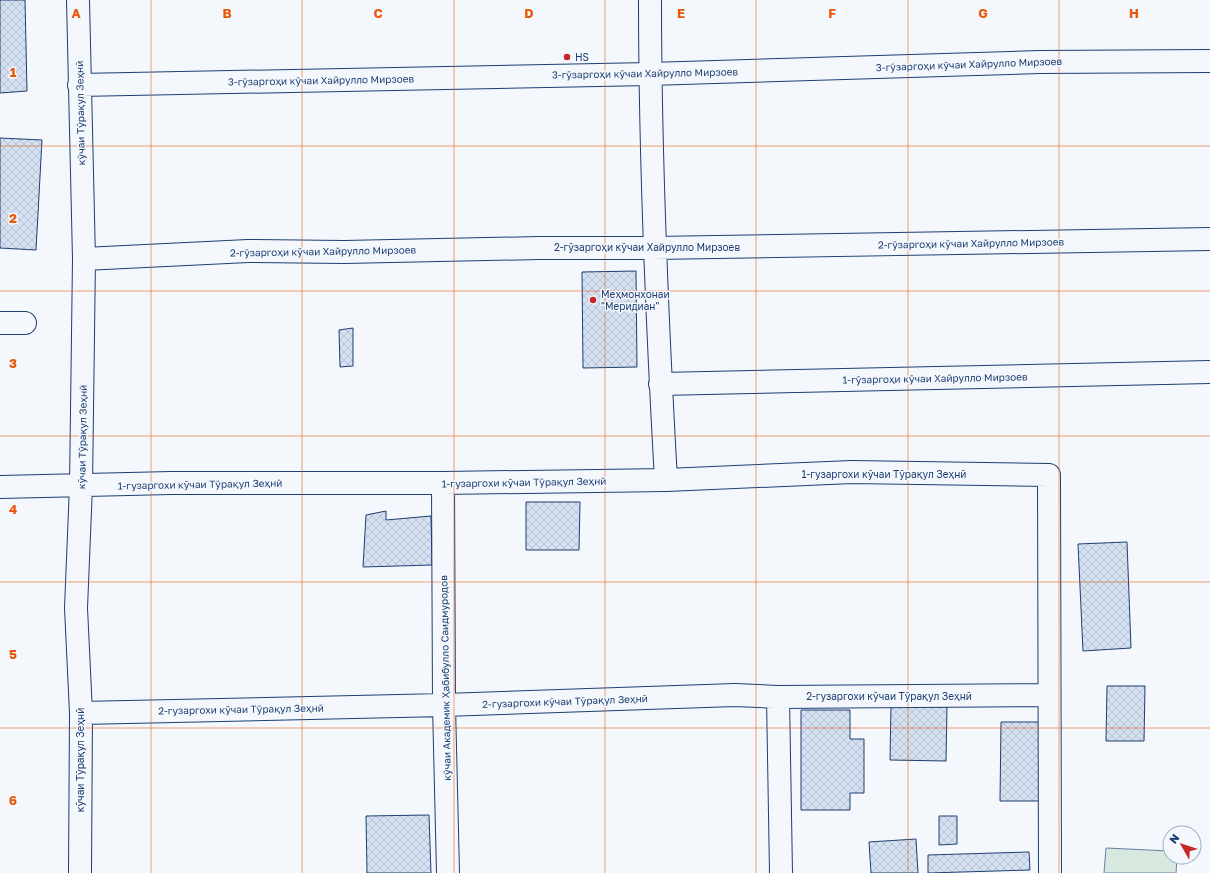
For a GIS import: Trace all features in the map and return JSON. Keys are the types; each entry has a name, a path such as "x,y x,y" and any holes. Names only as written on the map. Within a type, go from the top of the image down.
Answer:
{"lane":[{"name":"кӯчаи Тӯрақул Зеҳнӣ","path":"78,0 84,259 81,486 76,608 80,713 80,873"},
{"path":"650,0 654,248 666,480"},
{"name":"3-гӯзаргоҳи кӯчаи Хайрулло Мирзоев","path":"79,85 650,74 1040,62 1210,61"},
{"name":"2-гӯзаргоҳи кӯчаи Хайрулло Мирзоев","path":"84,259 248,251 344,252 1210,239"},
{"path":"0,323 25,323"},
{"name":"1-гӯзаргоҳи кӯчаи Хайрулло Мирзоев","path":"660,384 1210,372"},
{"name":"1-гузаргохи кӯчаи Тӯрақул Зеҳнӣ","path":"0,486 666,480 852,472 1049,475 1049,695"},
{"name":"кӯчаи Академик Ҳабибулло Саидмуродов","path":"443,483 444,705 448,873"},
{"name":"2-гузаргохи кӯчаи Тӯрақул Зеҳнӣ","path":"80,713 444,705 735,695 778,697 1049,695"},
{"path":"1049,695 1050,873"},
{"path":"778,697 781,873"}],"shaded area":[{"path":"1106,848 1162,851 1162,865 1176,865 1176,873 1104,873"}],"building":[{"path":"0,0 25,0 27,91 0,93"},
{"path":"0,138 42,140 36,250 0,248"},
{"path":"636,271 637,367 583,368 582,272"},
{"path":"353,328 353,366 340,367 339,330"},
{"path":"526,502 580,502 579,550 526,550"},
{"path":"386,511 386,520 431,516 432,565 363,567 366,515"},
{"path":"1127,542 1131,648 1083,651 1078,544"},
{"path":"1107,686 1145,686 1144,741 1106,741"},
{"path":"891,705 947,707 946,761 890,760"},
{"path":"801,710 850,710 850,739 864,739 864,793 850,793 850,810 801,810"},
{"path":"1001,722 1040,722 1039,801 1000,801"},
{"path":"429,815 431,873 367,873 366,816"},
{"path":"939,816 957,816 957,844 939,845"},
{"path":"916,839 918,873 871,873 869,842"},
{"path":"1029,852 1030,870 928,873 928,855"}],"place":[{"name":"HS","path":"567,57"},
{"name":"Меҳмонхонаи \"Меридиан\"","path":"593,300"}]}
